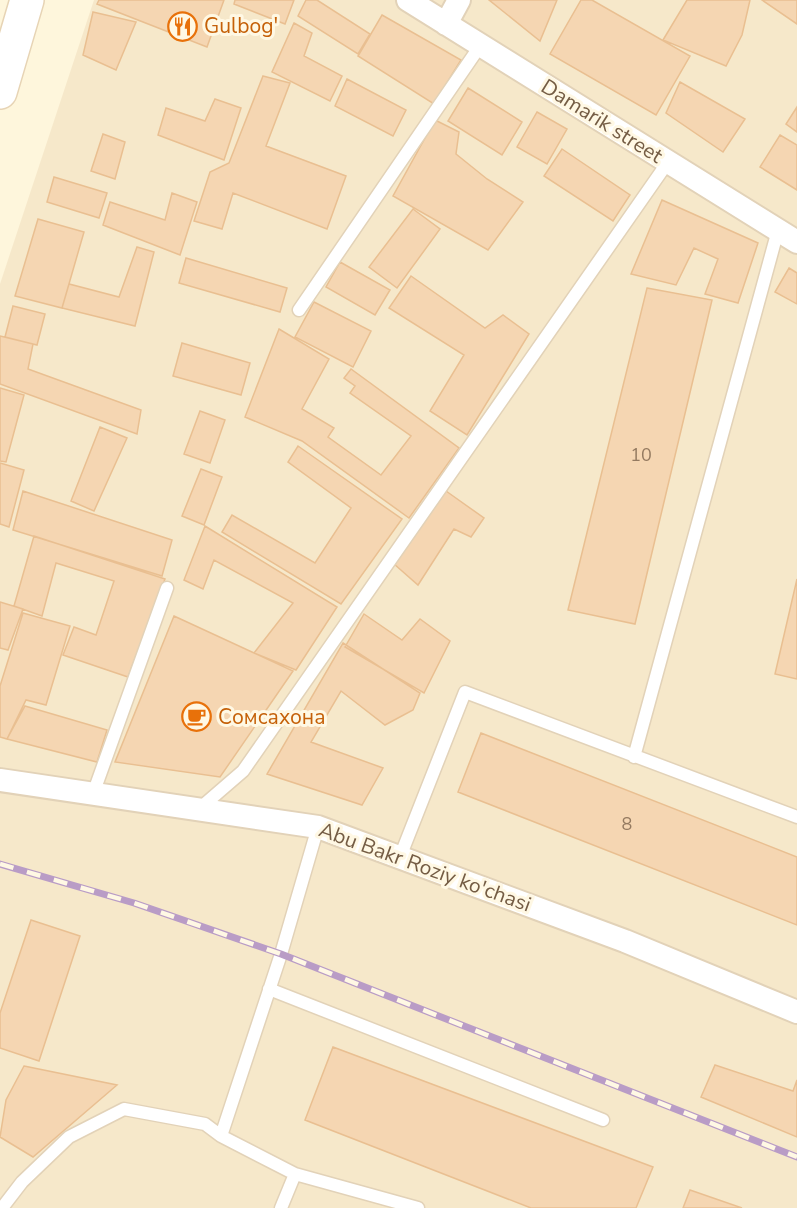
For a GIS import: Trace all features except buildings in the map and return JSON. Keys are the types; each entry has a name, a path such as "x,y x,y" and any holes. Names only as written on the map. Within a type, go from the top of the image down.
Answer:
{"main road":[{"path":"0,92 27,0"}],"street":[{"name":"Damarik street","path":"408,0 797,242"},
{"path":"446,24 459,0"},
{"name":"Abu Bakr Roziy ko'chasi","path":"0,780 318,826 625,941 797,1012"}],"lane":[{"path":"299,310 480,46"},
{"path":"200,809 243,771 668,162"},
{"path":"634,757 778,230"},
{"path":"93,794 167,588"},
{"path":"400,857 465,692 797,817"},
{"path":"220,1136 269,989 318,826"},
{"path":"269,989 603,1120"},
{"path":"2,1208 22,1182 69,1137 124,1109 205,1124 220,1136 295,1174 418,1208"},
{"path":"281,1208 295,1174"}],"shaded area":[{"path":"94,0 797,0 797,1208 0,1208 0,284"}],"railway":[{"path":"0,864 134,903 281,954 797,1157"}],"place":[{"name":"Gulbog'","path":"183,26"},
{"name":"Сомсахона","path":"197,717"}]}
